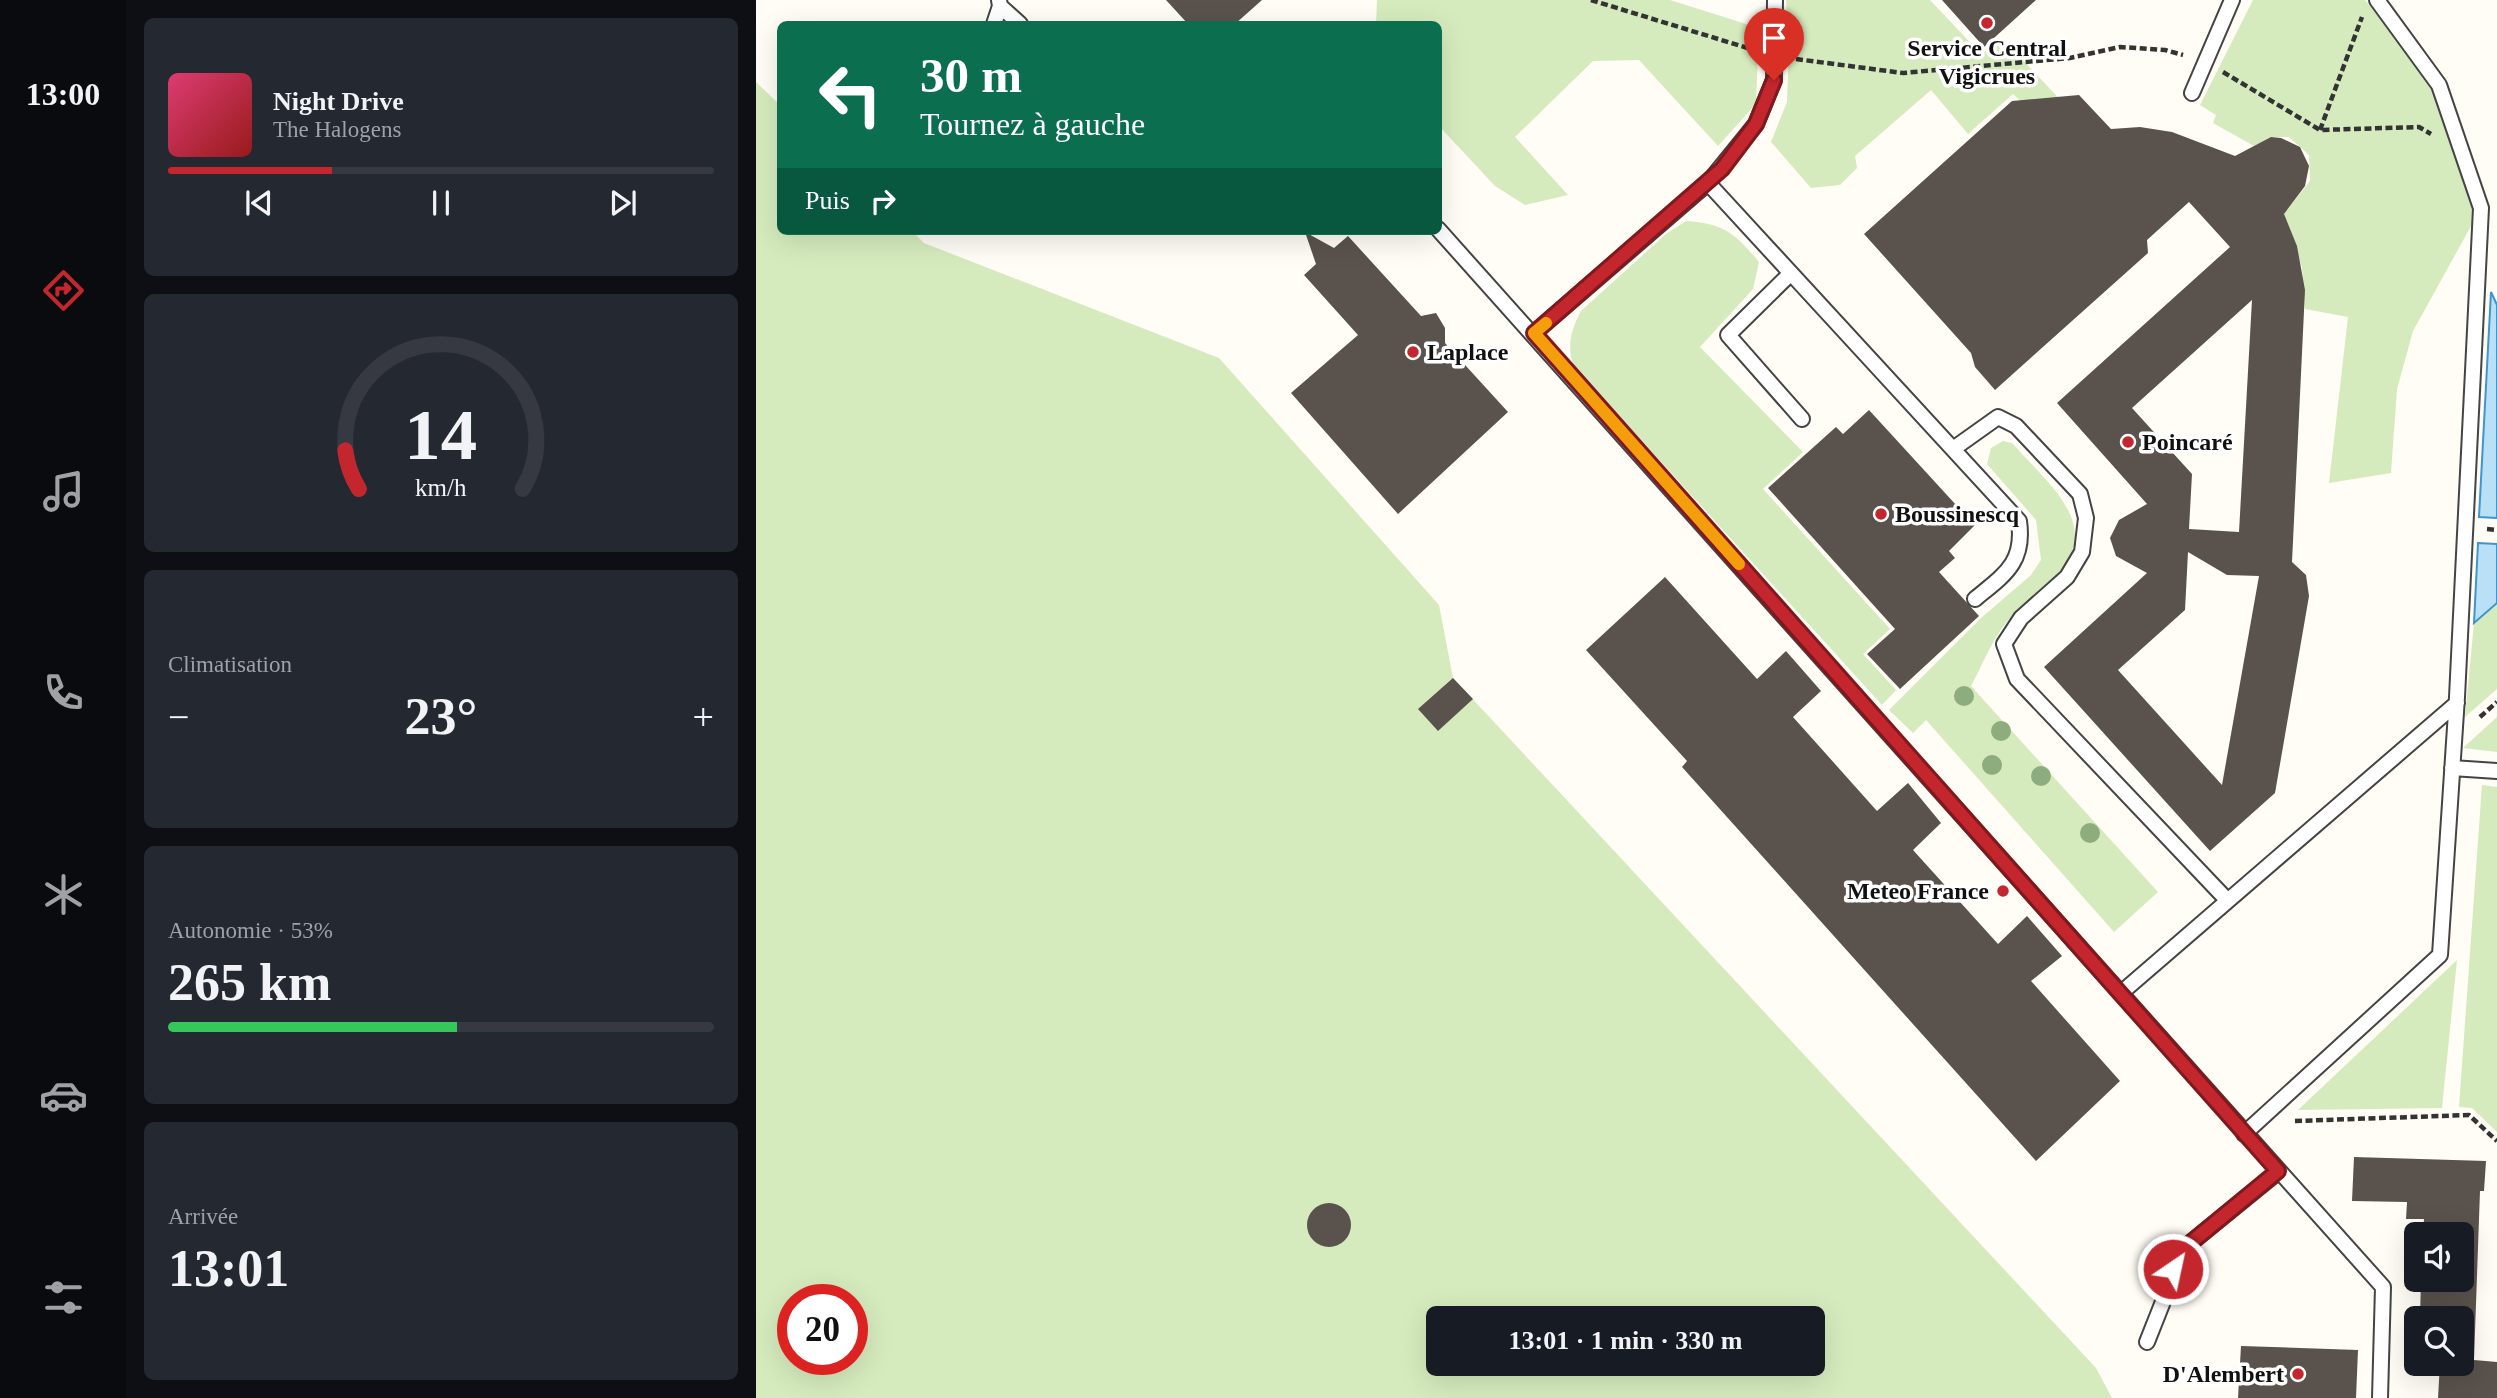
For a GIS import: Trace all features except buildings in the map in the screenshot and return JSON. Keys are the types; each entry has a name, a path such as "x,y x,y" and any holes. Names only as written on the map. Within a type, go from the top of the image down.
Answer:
{"lane":[{"path":"1534,333 1708,183 1756,124 1774,80 1776,0"},
{"path":"2192,93 2232,0"},
{"path":"2244,1134 2440,955 2457,703 2482,208 2439,85 2377,0"},
{"path":"995,21 999,3"},
{"path":"999,3 1017,21"},
{"path":"1708,183 2019,521 2022,540 2011,569 1975,599"},
{"path":"1442,233 1534,333 2244,1134 2384,1287 2380,1398"},
{"path":"1791,274 1728,335 1802,419"},
{"path":"1952,449 1998,417 2016,426 2080,494 2086,518 2082,552 2067,577 2021,618 2004,644 2017,679 2227,900"},
{"path":"2121,993 2457,703"},
{"path":"2452,768 2497,771"},
{"path":"2147,1342 2170,1284 2177,1254 2278,1171"}],"path":[{"path":"1591,0 1774,56 1903,73 2070,58 2120,47 2165,50 2205,62 2320,130 2419,127 2462,153"},
{"path":"2320,130 2363,13"},
{"path":"2261,1152 2297,1120 2469,1115 2497,1141"}],"green space":[{"path":"1377,0 1670,0 1759,28 1756,104 1718,146 1639,60 1593,61 1515,137 1568,195 1525,205 1495,186 1442,129 1442,21 1376,21"},
{"path":"1786,0 1930,0 1981,54 2004,40 2084,125 2066,144 2013,94 1968,134 1931,90 1855,156 1857,168 1840,185 1811,188 1771,142 1787,102 1789,43"},
{"path":"2253,0 2365,0 2439,85 2481,208 2413,331 2397,389 2391,473 2329,483 2348,317 2305,309 2302,267 2283,215 2310,181 2309,155 2289,137 2271,137 2254,146 2213,123 2216,115 2200,105"},
{"path":"756,82 777,102 777,235 916,235 924,243 1219,358 1439,605 1453,678 2096,1368 2112,1398 756,1398"},
{"path":"1686,221 1710,224 1727,231 1759,262 1753,289 1700,347 1803,452 1763,489 1890,629 1863,654 1896,690 1882,705 1573,365 1571,337 1581,311 1666,234"},
{"path":"2003,441 2012,443 2042,475 2067,508 2074,525 2075,543 2068,561 2053,581 2005,624 1971,686 2158,892 2114,932 1926,720 1913,733 1889,710 1981,618 2031,575 2041,560 2036,520 1987,464 1991,448"},
{"path":"2497,603 2497,689 2465,717 2474,623"},
{"path":"2497,717 2497,752 2463,748"},
{"path":"2482,785 2497,787 2497,1132 2472,1108 2459,1107"},
{"path":"2457,960 2442,1108 2298,1110"}],"water":[{"path":"2491,292 2497,305 2497,518 2479,517"},
{"path":"2478,543 2497,544 2497,603 2474,623"}],"slow traffic":[{"path":"1546,323 1534,333 1739,564"}],"place":[{"name":"Service Central Vigicrues","path":"1987,23"},
{"name":"Laplace","path":"1413,352"},
{"name":"Poincaré","path":"2128,442"},
{"name":"Boussinescq","path":"1881,514"},
{"name":"Meteo France","path":"2003,891"},
{"name":"D'Alembert","path":"2298,1374"}],"route":[{"path":"1774,80 1756,124 1722,169 1534,333 2278,1171 2177,1254 2173,1269"}]}
